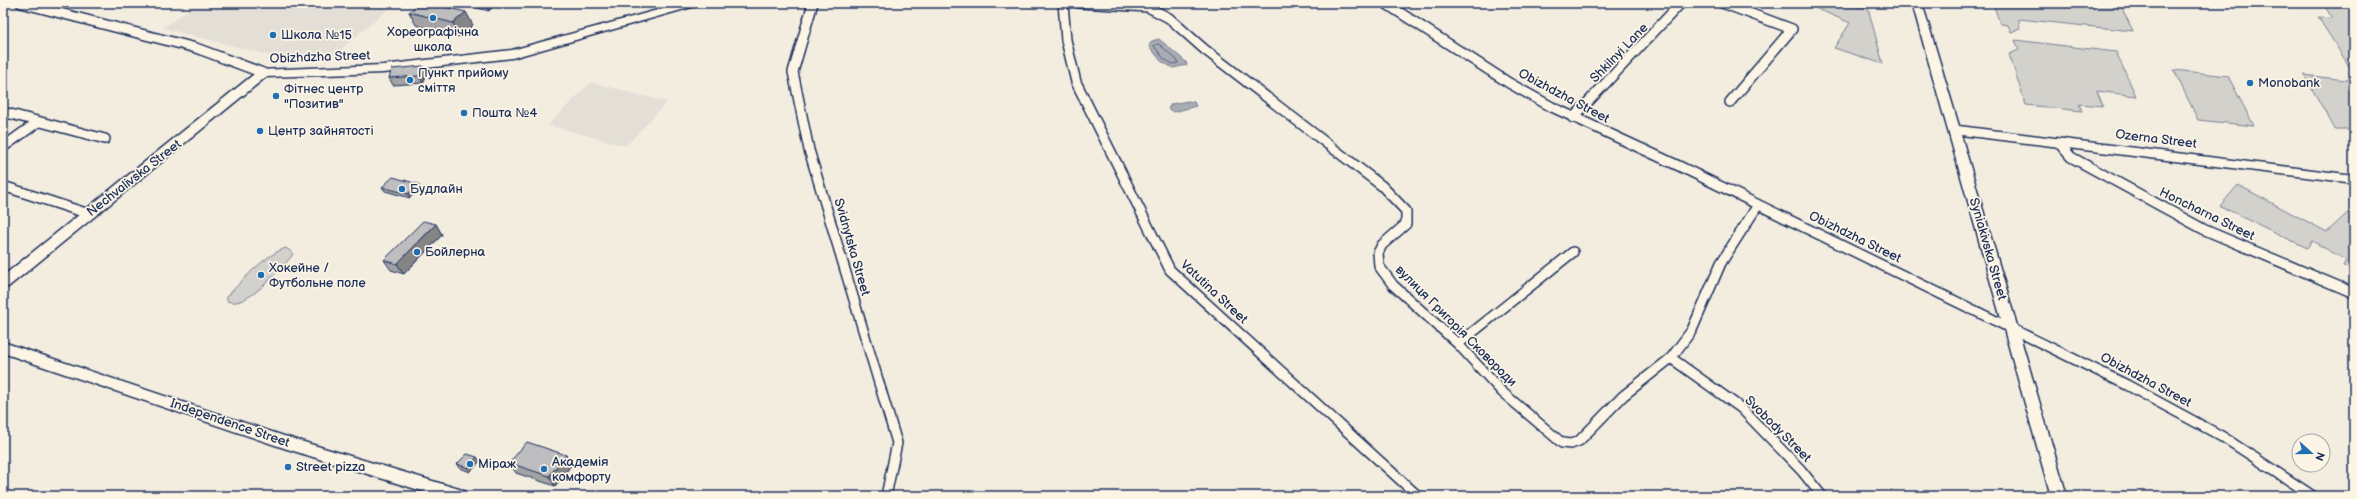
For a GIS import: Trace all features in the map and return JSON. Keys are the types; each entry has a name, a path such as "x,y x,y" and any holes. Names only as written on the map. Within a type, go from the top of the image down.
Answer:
{"street":[{"name":"Obizhdzha Street","path":"21,3 196,48 264,73 375,69 476,60 512,54 695,3"},
{"name":"Svidnytska Street","path":"812,3 793,72 809,150 897,443 886,496"},
{"name":"Vatutina Street","path":"1063,3 1066,40 1076,82 1170,270 1418,496"},
{"name":"вулиця Григорія Сковороди","path":"1079,3 1148,7 1169,18 1204,49 1357,166 1399,202 1406,211 1406,224 1382,245 1378,253 1379,266 1394,285 1458,344 1520,407 1562,443 1571,444 1578,441 1623,396 1671,358 1692,330 1721,264 1758,205"},
{"name":"Obizhdzha Street","path":"1385,3 1509,83 1573,118 1758,205 2127,385 2216,434 2313,496"},
{"name":"Shkilnyi Lane","path":"1573,118 1681,3"},
{"path":"1722,3 1792,29 1730,102"},
{"name":"Syniakivska Street","path":"1918,3 2059,496"},
{"name":"Nechvalivska Street","path":"3,282 264,73"},
{"path":"3,112 105,139"},
{"path":"3,147 38,122"},
{"name":"Ozerna Street","path":"1954,130 2354,179"},
{"name":"Honcharna Street","path":"2058,143 2071,157 2205,230 2354,293"},
{"path":"3,186 88,214"},
{"path":"1458,344 1573,252"},
{"name":"Independence Street","path":"3,347 284,442 459,496"},
{"name":"Svobody Street","path":"1671,358 1741,408 1801,470 1822,496"}],"shaded area":[{"name":"Школа №15","path":"197,3 395,3 331,58 279,58 163,28"},
{"path":"1804,3 1850,3 1850,6 1868,8 1883,64 1834,48 1850,23"},
{"path":"1993,3 2120,4 2133,31 2019,19 2020,29 2011,32 2008,25 2000,24"},
{"path":"2323,3 2354,3 2354,74 2318,17 2332,18"},
{"path":"2015,40 2116,52 2136,96 2097,91 2103,106 2079,104 2082,111 2026,105 2009,54 2019,50"},
{"path":"2174,70 2228,76 2254,126 2198,120"},
{"path":"2304,75 2354,81 2354,137 2347,129 2335,129"},
{"path":"591,82 667,102 626,146 548,125"},
{"path":"2238,185 2327,232 2354,207 2354,271 2343,266 2346,260 2312,241 2307,248 2220,206"},
{"name":"Хокейне / Футбольне поле","path":"286,248 293,253 291,257 262,287 243,300 235,302 227,301 227,297 254,269 270,256"}],"water":[{"path":"1159,39 1186,62 1187,65 1173,68 1161,61 1149,46 1152,41"},
{"path":"1188,101 1194,102 1196,106 1174,112 1168,109 1171,104"}],"building":[{"path":"420,3 429,3 466,12 453,23 409,12"},
{"path":"423,66 419,76 389,78 392,69"},
{"path":"393,177 418,184 408,194 382,187"},
{"path":"423,221 436,224 397,264 384,260"},
{"path":"527,442 566,455 549,476 509,463"},
{"path":"467,454 477,457 468,468 457,464"}],"place":[{"name":"Хореографічна школа","path":"433,18"},
{"name":"Школа №15","path":"273,35"},
{"name":"Пункт прийому сміття","path":"410,80"},
{"name":"Monobank","path":"2250,83"},
{"name":"Фітнес центр \"Позитив\"","path":"276,96"},
{"name":"Пошта №4","path":"464,113"},
{"name":"Центр зайнятості","path":"260,131"},
{"name":"Будлайн","path":"402,189"},
{"name":"Бойлерна","path":"417,252"},
{"name":"Хокейне / Футбольне поле","path":"261,275"},
{"name":"Міраж","path":"470,464"},
{"name":"Street pizza","path":"288,467"},
{"name":"Академія комфорту","path":"544,469"}]}
